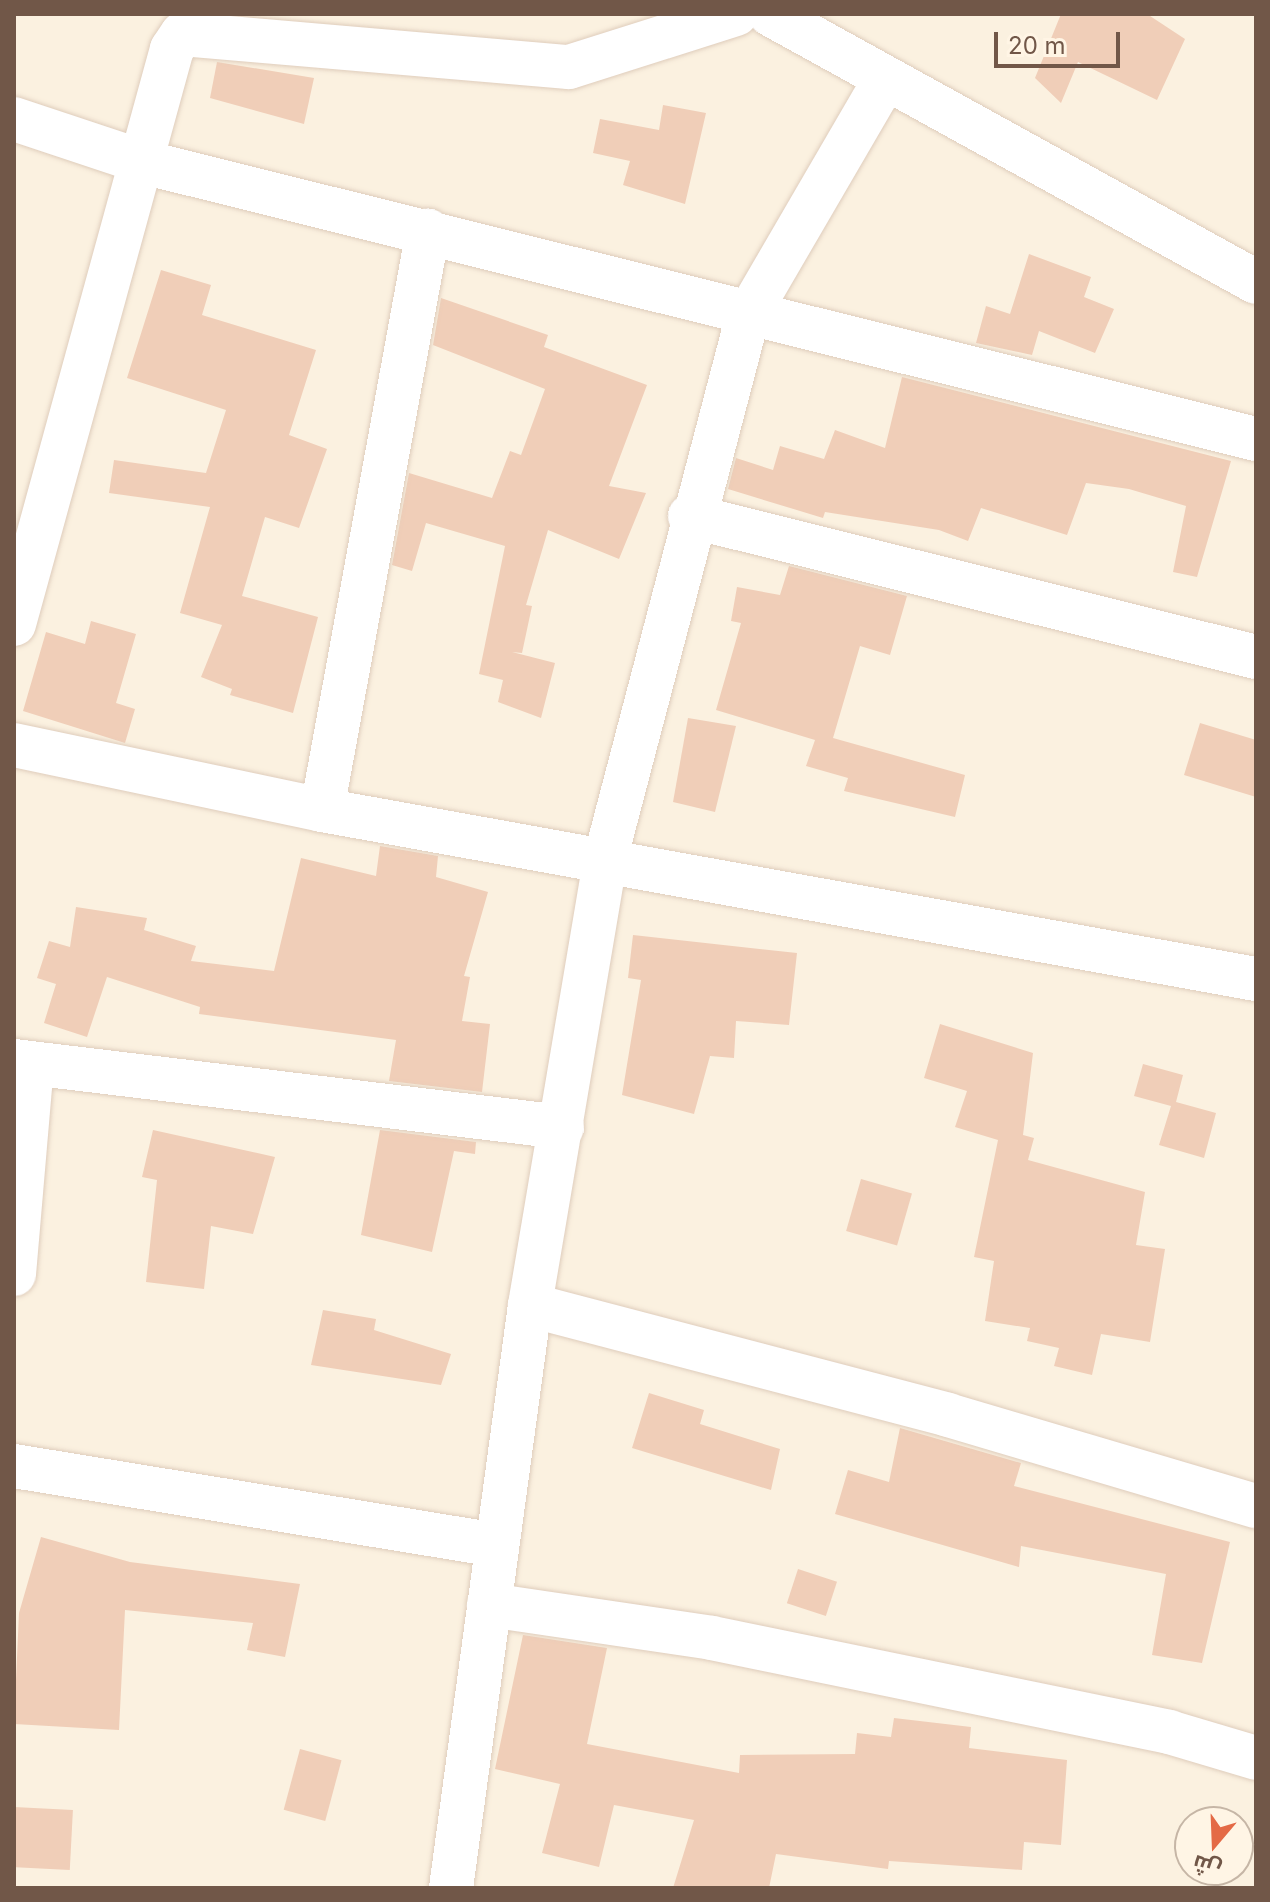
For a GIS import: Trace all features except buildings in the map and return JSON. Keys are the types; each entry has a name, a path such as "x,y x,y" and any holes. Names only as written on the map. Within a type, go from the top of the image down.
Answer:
{"street":[{"path":"14,624 172,49 190,32 569,67 736,14"},
{"path":"770,14 1256,282"},
{"path":"451,1888 530,1305 606,856 690,516 748,315 885,80"},
{"path":"14,119 143,162 1256,439"},
{"path":"322,810 428,231"},
{"path":"690,516 1256,657"},
{"path":"14,745 322,810 606,856 1256,979"},
{"path":"14,1274 23,1062 562,1127"},
{"path":"530,1305 948,1415 1256,1506"},
{"path":"14,1466 497,1545"},
{"path":"489,1605 712,1638 1169,1732 1256,1758"}]}
